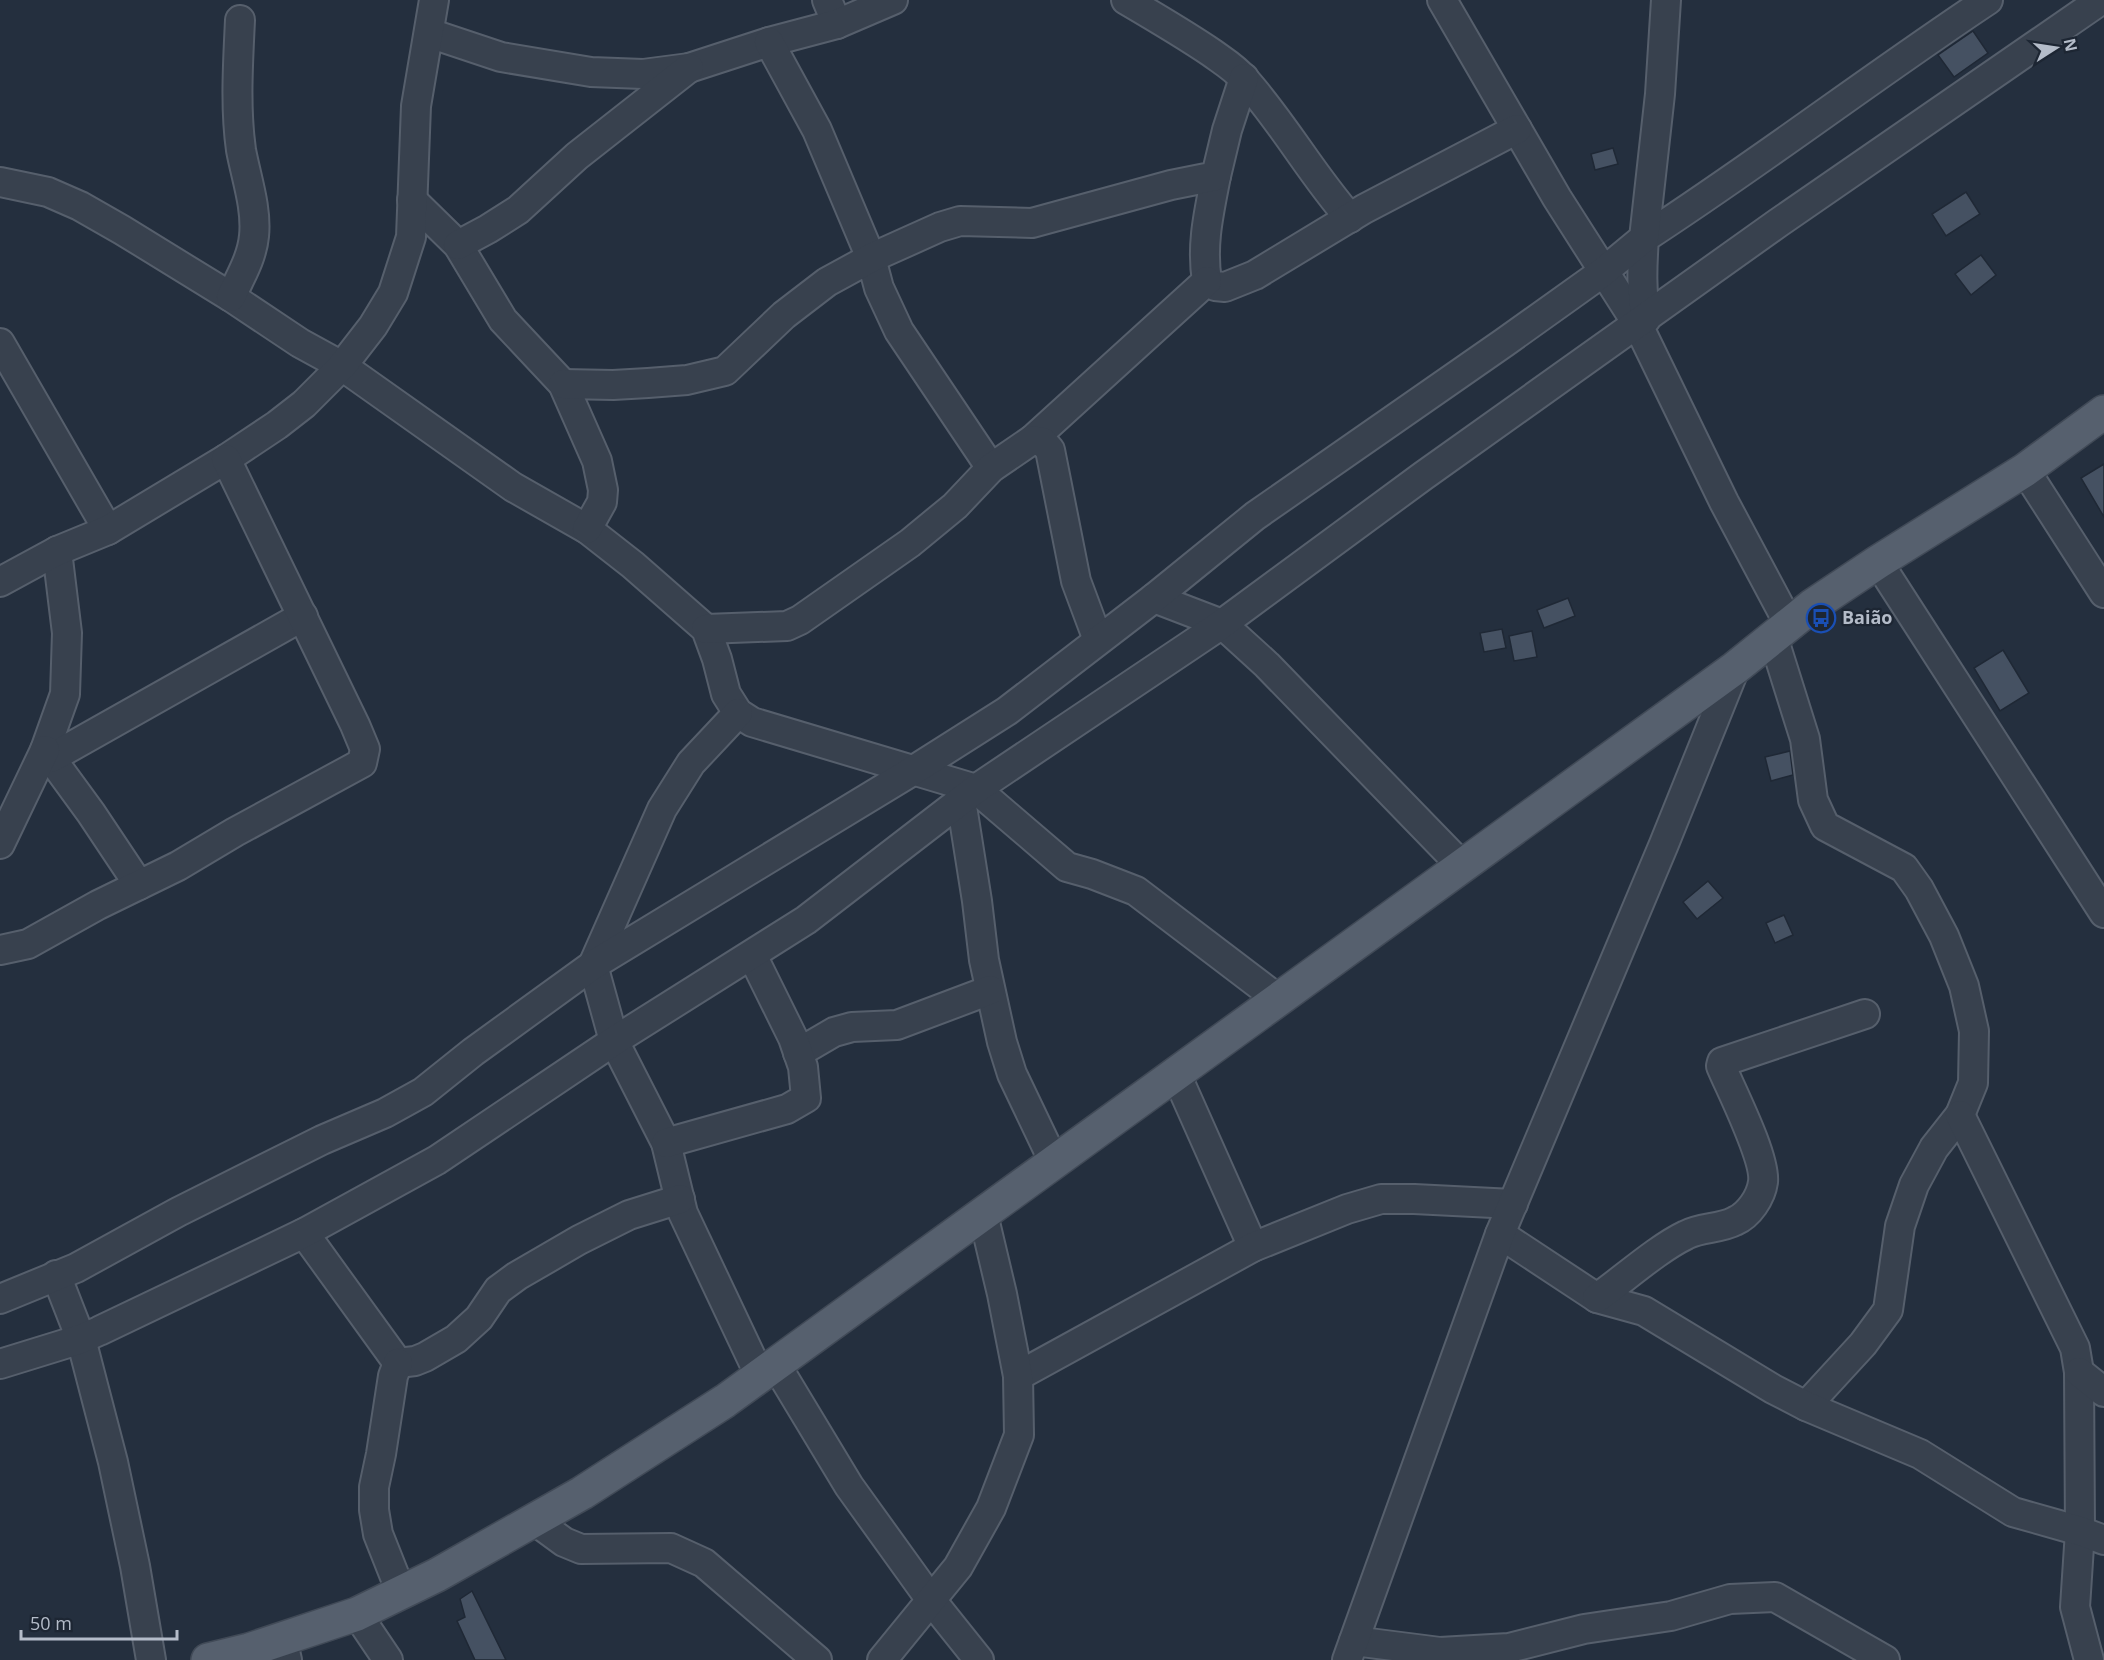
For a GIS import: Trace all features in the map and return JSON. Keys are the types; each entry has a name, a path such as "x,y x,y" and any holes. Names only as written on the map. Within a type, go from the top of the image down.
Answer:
{"main road":[{"path":"208,1660 249,1650 285,1649 437,1575 582,1493 725,1401 1735,668 1781,630 1878,562 2025,470 2104,411"}],"street":[{"path":"2,578 57,551 108,530 226,459 277,425 304,404 342,366 374,326 393,293 411,237 416,106 434,0"},
{"path":"429,33 501,57 591,72 643,74 689,68 769,42 832,12 893,0"},
{"path":"1126,0 1194,40 1244,78 1330,195 1350,218"},
{"path":"1442,0 1603,272 1642,322 1781,630 1805,739 1813,800 1825,826 1904,868 1919,889 1944,936 1964,986 1974,1031 1973,1083 1960,1116 1934,1148 1914,1185 1900,1226 1888,1310 1863,1344 1806,1406"},
{"path":"1642,322 1641,269 1660,94 1666,0"},
{"path":"0,1299 76,1268 178,1212 322,1140 385,1113 423,1092 593,965 915,770 1007,711 1154,598 1255,516 1603,272 1644,237 1720,188 1897,61 1988,0"},
{"path":"0,1364 81,1339 304,1233 437,1160 614,1041 806,920 968,795 1222,624 1424,476 1920,123 2101,0"},
{"path":"231,297 251,254 254,235 253,214 241,148 238,105 240,20"},
{"path":"769,42 817,130 871,258 879,288 899,331 991,468"},
{"path":"458,245 518,210 577,156 689,68"},
{"path":"1244,78 1227,130 1205,232 1204,265 1207,281 1215,286 1225,287 1255,275 1350,218 1517,129"},
{"path":"563,384 687,380 725,371 784,315 827,282 871,258 940,228 960,221 1032,223 1171,185 1216,176"},
{"path":"0,182 48,192 80,206 231,297 300,344 342,366 513,487 587,529 633,565 706,629 726,694 738,713 752,722 915,770 968,795 1067,867 1136,891 1278,999"},
{"path":"412,200 458,245 503,320 563,384 597,461 603,490 602,502 587,529"},
{"path":"706,629 787,626 800,620 910,543 955,506 991,468 1032,440 1207,281"},
{"path":"0,343 108,530"},
{"path":"1032,440 1043,442 1050,450 1076,581 1098,640"},
{"path":"0,950 28,944 98,905 178,866 235,832 362,763 365,749 226,459"},
{"path":"2025,470 2104,594"},
{"path":"0,844 48,754 65,694 68,633 57,551"},
{"path":"1878,562 2104,913"},
{"path":"1154,598 1222,624 1267,665 1462,866"},
{"path":"48,754 303,616"},
{"path":"1735,668 1664,844 1500,1234 1350,1650 1440,1652 1509,1648 1584,1629 1671,1616 1730,1599 1775,1598 1885,1660"},
{"path":"738,713 691,764 662,809 593,965 614,1041 666,1143 683,1213 768,1370 931,1600 979,1660"},
{"path":"48,754 139,885"},
{"path":"968,795 984,960 1002,1042 1012,1074 1054,1162"},
{"path":"666,1143 787,1109 806,1098 803,1067 793,1038 752,955"},
{"path":"798,1053 834,1032 852,1027 897,1025 990,990"},
{"path":"1597,1298 1688,1233 1733,1222 1752,1207 1763,1182 1762,1168 1753,1138 1721,1066 1722,1062 1865,1014"},
{"path":"1176,1074 1253,1247"},
{"path":"1960,1116 2075,1348 2079,1372 2092,1535 2075,1607 2089,1660"},
{"path":"1018,1376 1253,1247 1347,1209 1381,1198 1513,1204"},
{"path":"398,1363 426,1357 456,1340 479,1318 498,1290 517,1276 579,1240 629,1215 680,1199"},
{"path":"882,1660 957,1567 991,1508 1019,1436 1018,1376 983,1214"},
{"path":"304,1233 398,1363"},
{"path":"1500,1234 1597,1298 1644,1311 1773,1389 1806,1406 1920,1454 2013,1512 2092,1535"},
{"path":"56,1275 81,1339 113,1462 135,1566 151,1660"},
{"path":"398,1363 393,1376 374,1487 374,1510 378,1534 401,1592"},
{"path":"2079,1372 2104,1392"},
{"path":"534,1520 564,1542 581,1549 671,1548 704,1563 817,1660"},
{"path":"357,1614 388,1660"}],"building":[{"path":"1973,31 1988,53 1954,77 1938,55"},
{"path":"1613,148 1618,164 1595,170 1591,154"},
{"path":"1966,192 1980,214 1946,236 1932,214"},
{"path":"1981,255 1996,275 1971,295 1955,274"},
{"path":"2104,464 2104,517 2081,478"},
{"path":"1568,598 1575,616 1544,628 1537,610"},
{"path":"1502,629 1506,648 1484,652 1480,633"},
{"path":"1532,631 1537,657 1514,661 1509,636"},
{"path":"2003,650 2029,693 2000,711 1974,668"},
{"path":"1790,751 1793,775 1771,781 1765,757"},
{"path":"1708,881 1723,898 1697,919 1683,902"},
{"path":"1784,915 1793,935 1775,943 1766,923"},
{"path":"472,1591 506,1660 475,1660 457,1621 465,1617 460,1599"}],"place":[{"name":"Baião","path":"1821,618"}]}
